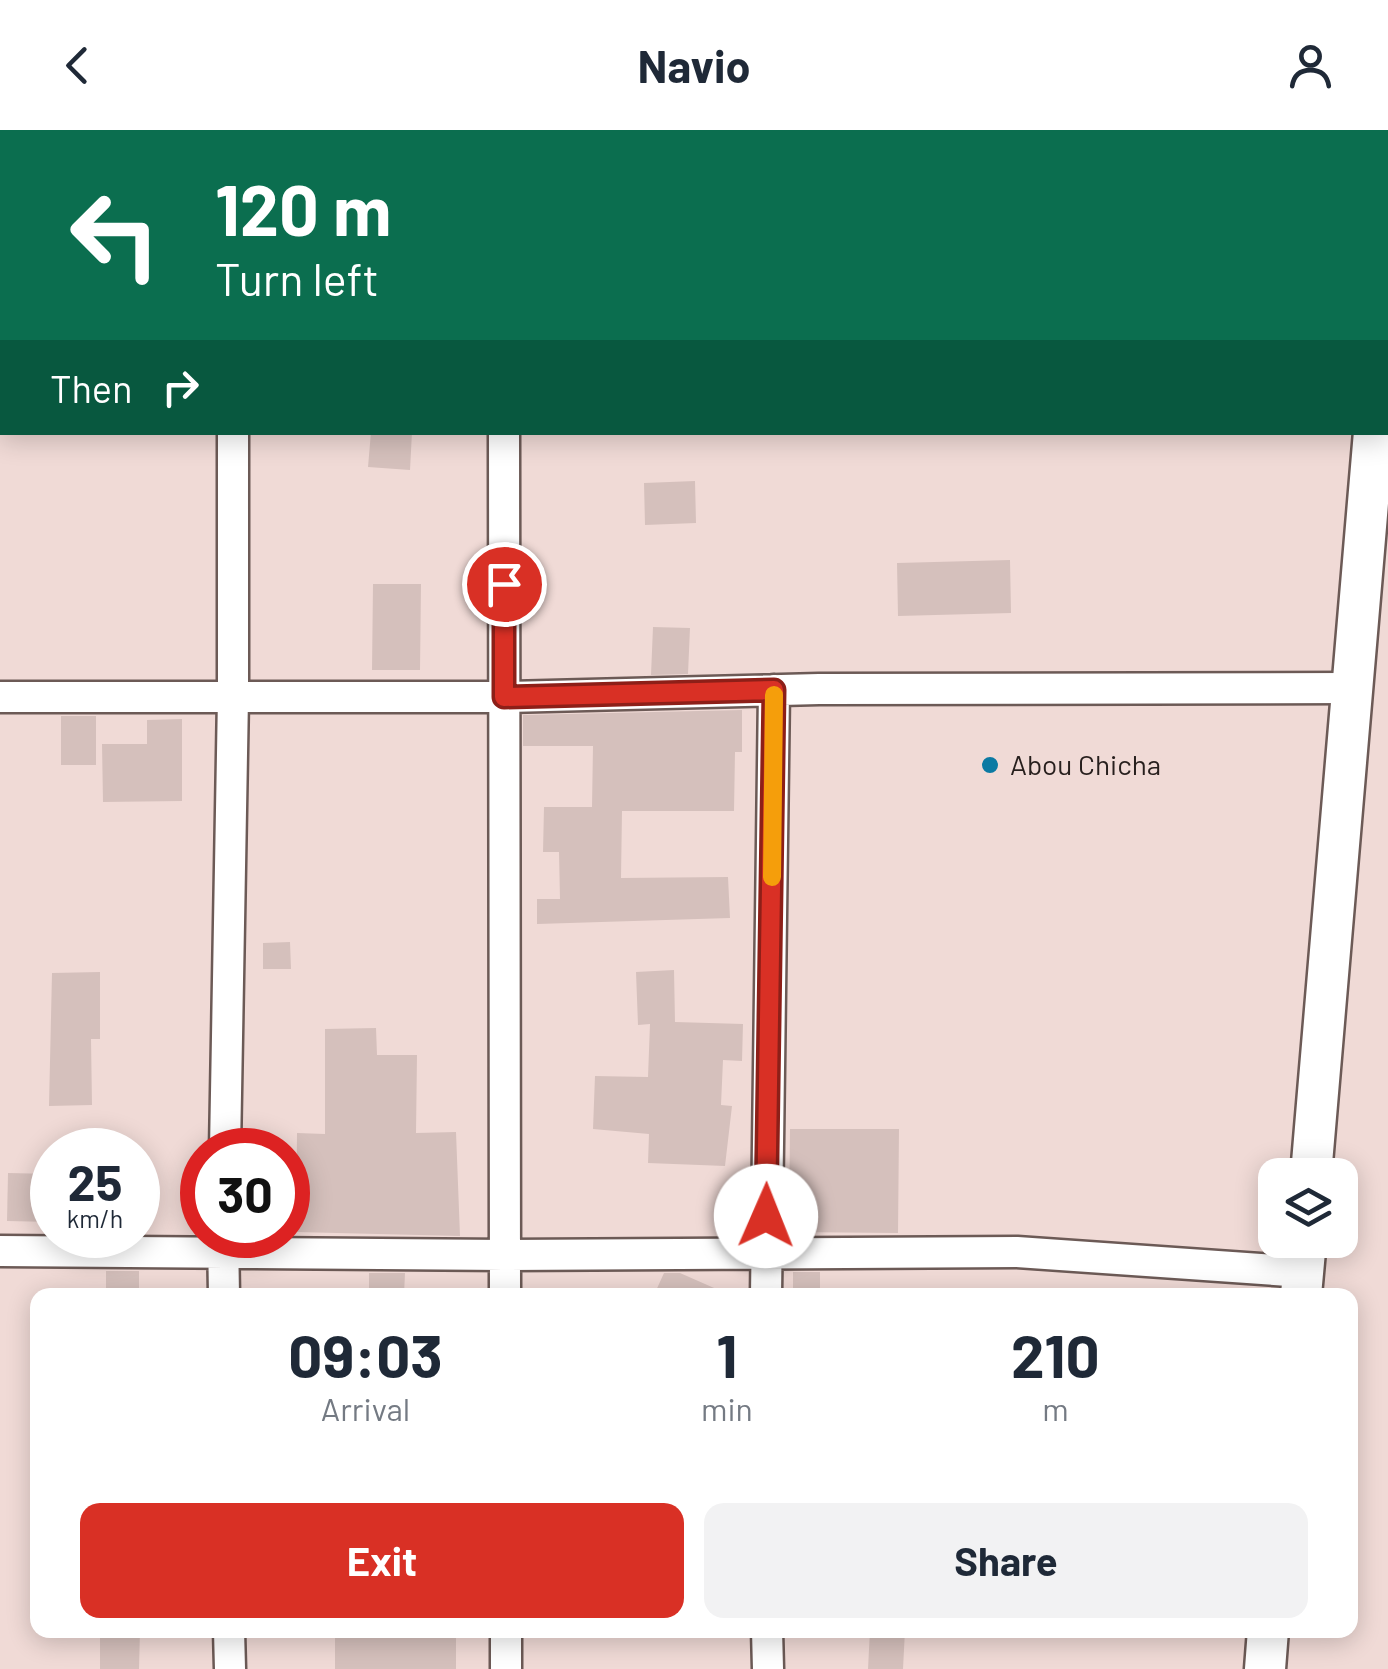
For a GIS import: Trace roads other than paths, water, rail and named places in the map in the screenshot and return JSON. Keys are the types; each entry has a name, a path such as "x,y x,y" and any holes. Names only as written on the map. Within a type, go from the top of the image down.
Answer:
{"main road":[{"path":"1312,1158 1374,435"},
{"path":"1265,1669 1267,1638"}],"street":[{"path":"225,1128 233,435"},
{"path":"504,435 505,1288"},
{"path":"0,697 504,697 774,690 1352,688"},
{"path":"766,1288 774,690"},
{"path":"0,1251 180,1245"},
{"path":"310,1248 505,1256 1017,1252 1303,1269"},
{"path":"223,1258 224,1288"},
{"path":"230,1638 230,1669"},
{"path":"506,1638 506,1669"},
{"path":"768,1638 768,1669"}],"place":[{"name":"Abou Chicha","path":"990,765"}]}
